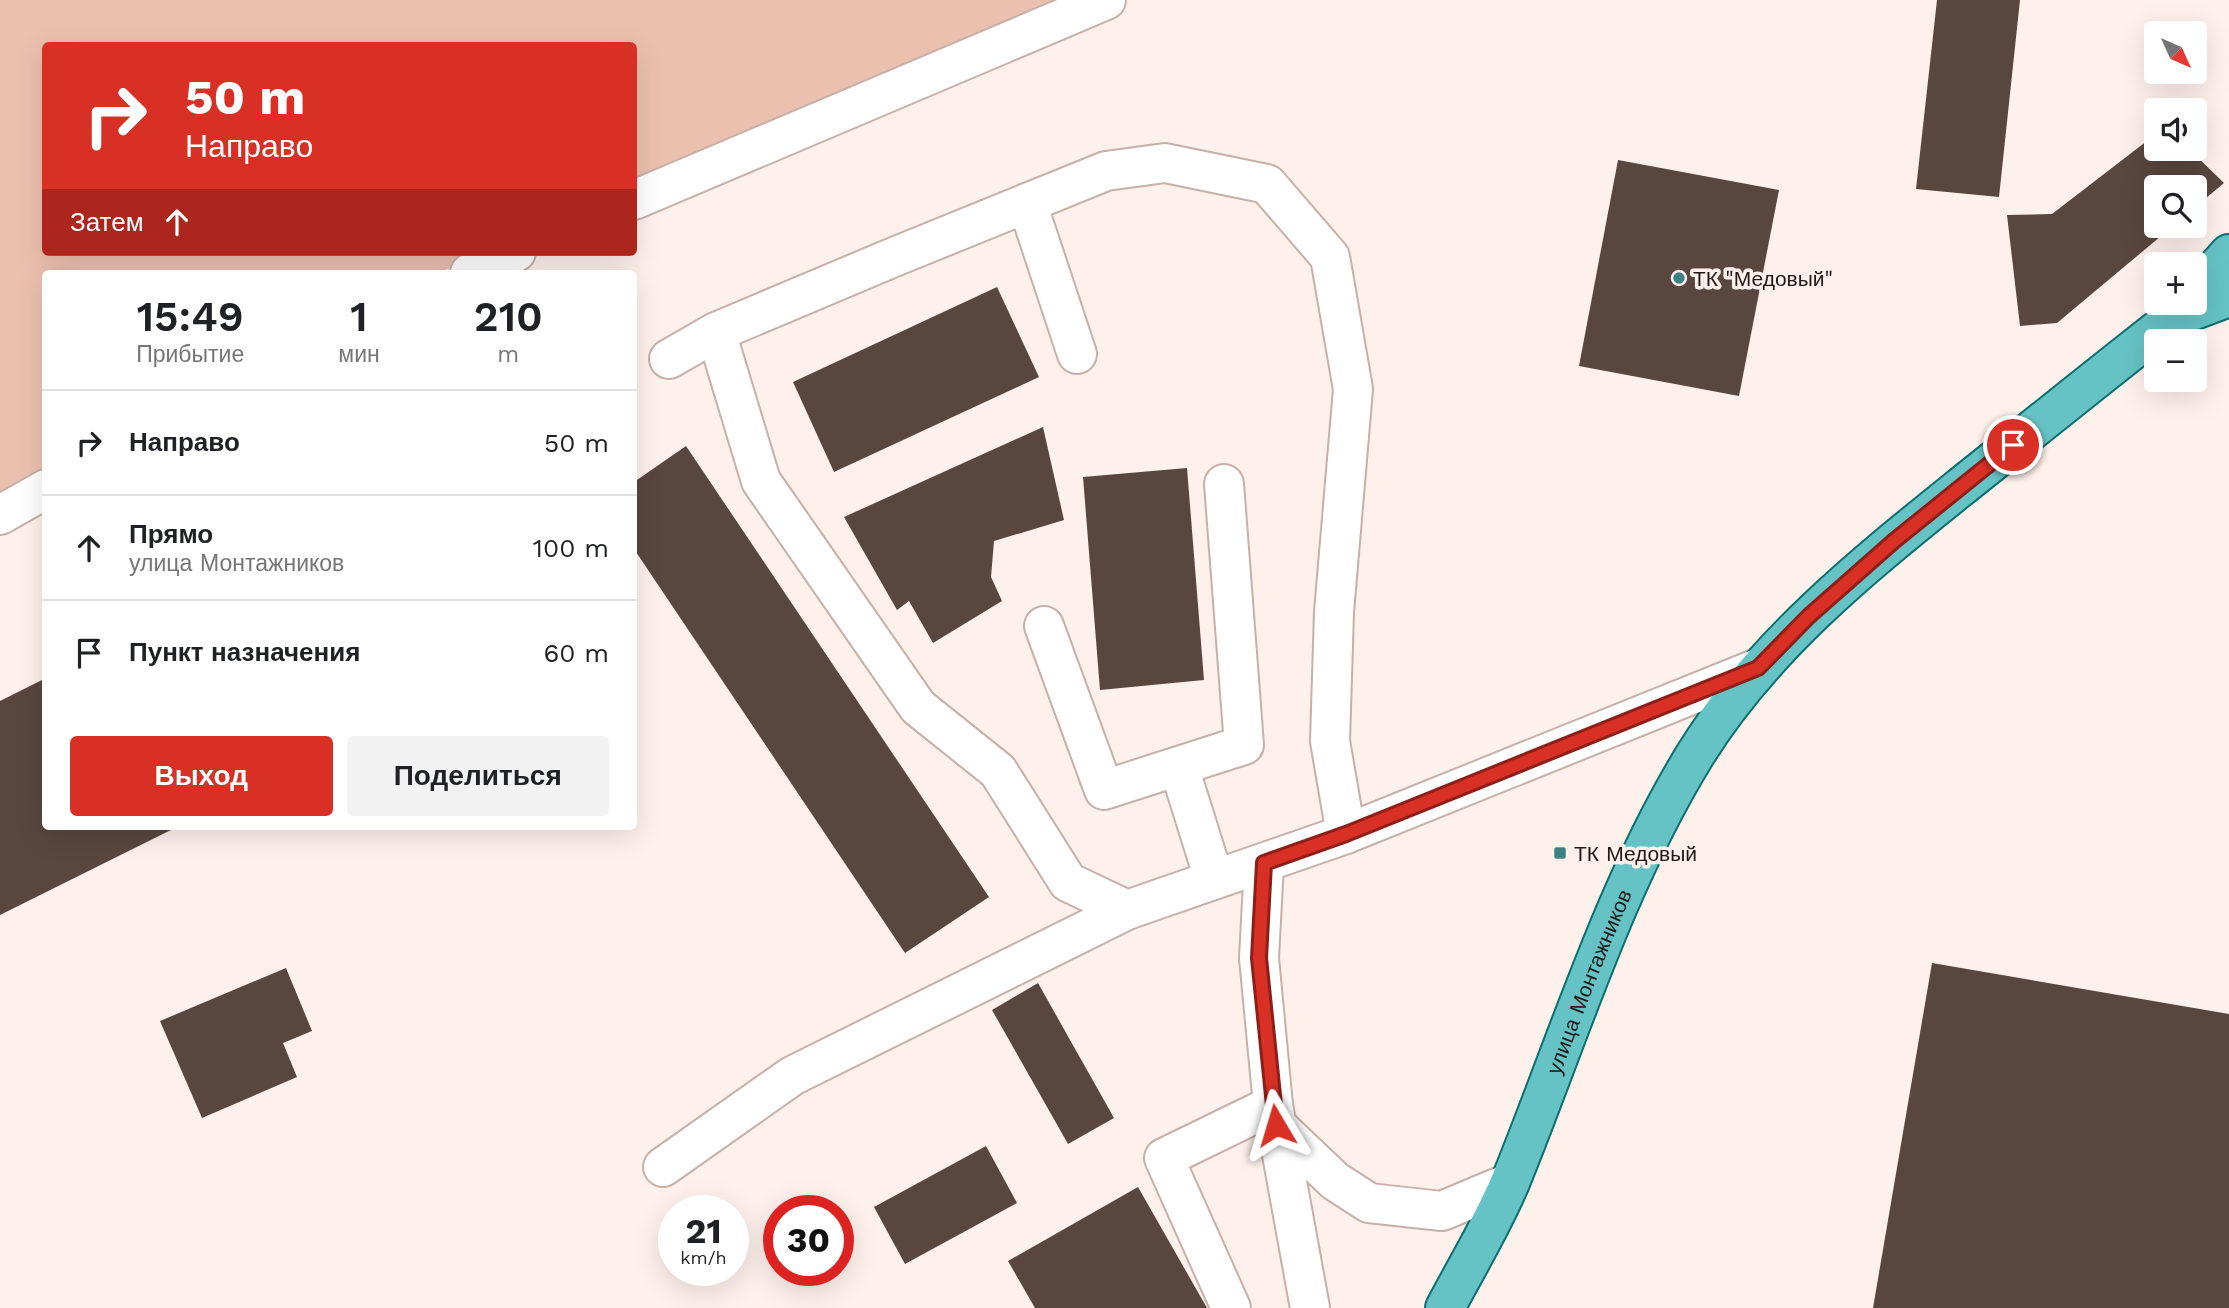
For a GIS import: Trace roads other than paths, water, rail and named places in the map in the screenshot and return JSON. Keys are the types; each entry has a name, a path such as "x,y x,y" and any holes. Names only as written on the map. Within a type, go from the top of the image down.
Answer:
{"main road":[{"name":"улица Монтажников","path":"2207,279 2229,254"},
{"name":"улица Монтажников","path":"2207,301 2229,297"},
{"name":"улица Монтажников","path":"1446,1308 1509,1183 1588,979 1644,847 1695,754 1758,668 1809,616 1894,541 2172,315"}],"street":[{"path":"637,199 1107,0"},
{"path":"669,359 716,332 1107,171 1165,163 1267,184 1330,257 1353,389 1334,612 1330,741 1346,834"},
{"path":"1027,203 1077,354"},
{"path":"477,270 507,256"},
{"path":"716,332 761,481 918,707 998,771 1068,882 1127,910"},
{"path":"1044,626 1104,790 1244,745 1224,484"},
{"path":"0,515 42,491"},
{"path":"663,1167 792,1076 1127,910 1346,834 1758,668"},
{"path":"1179,766 1214,880"},
{"path":"1264,863 1259,958 1275,1115 1310,1308"},
{"path":"1275,1115 1335,1181 1369,1203 1442,1211 1509,1183"},
{"path":"1231,1308 1164,1158 1275,1115"}],"place":[{"name":"ТК \"Медовый\"","path":"1679,278"},
{"name":"ТК Медовый","path":"1560,853"}]}
